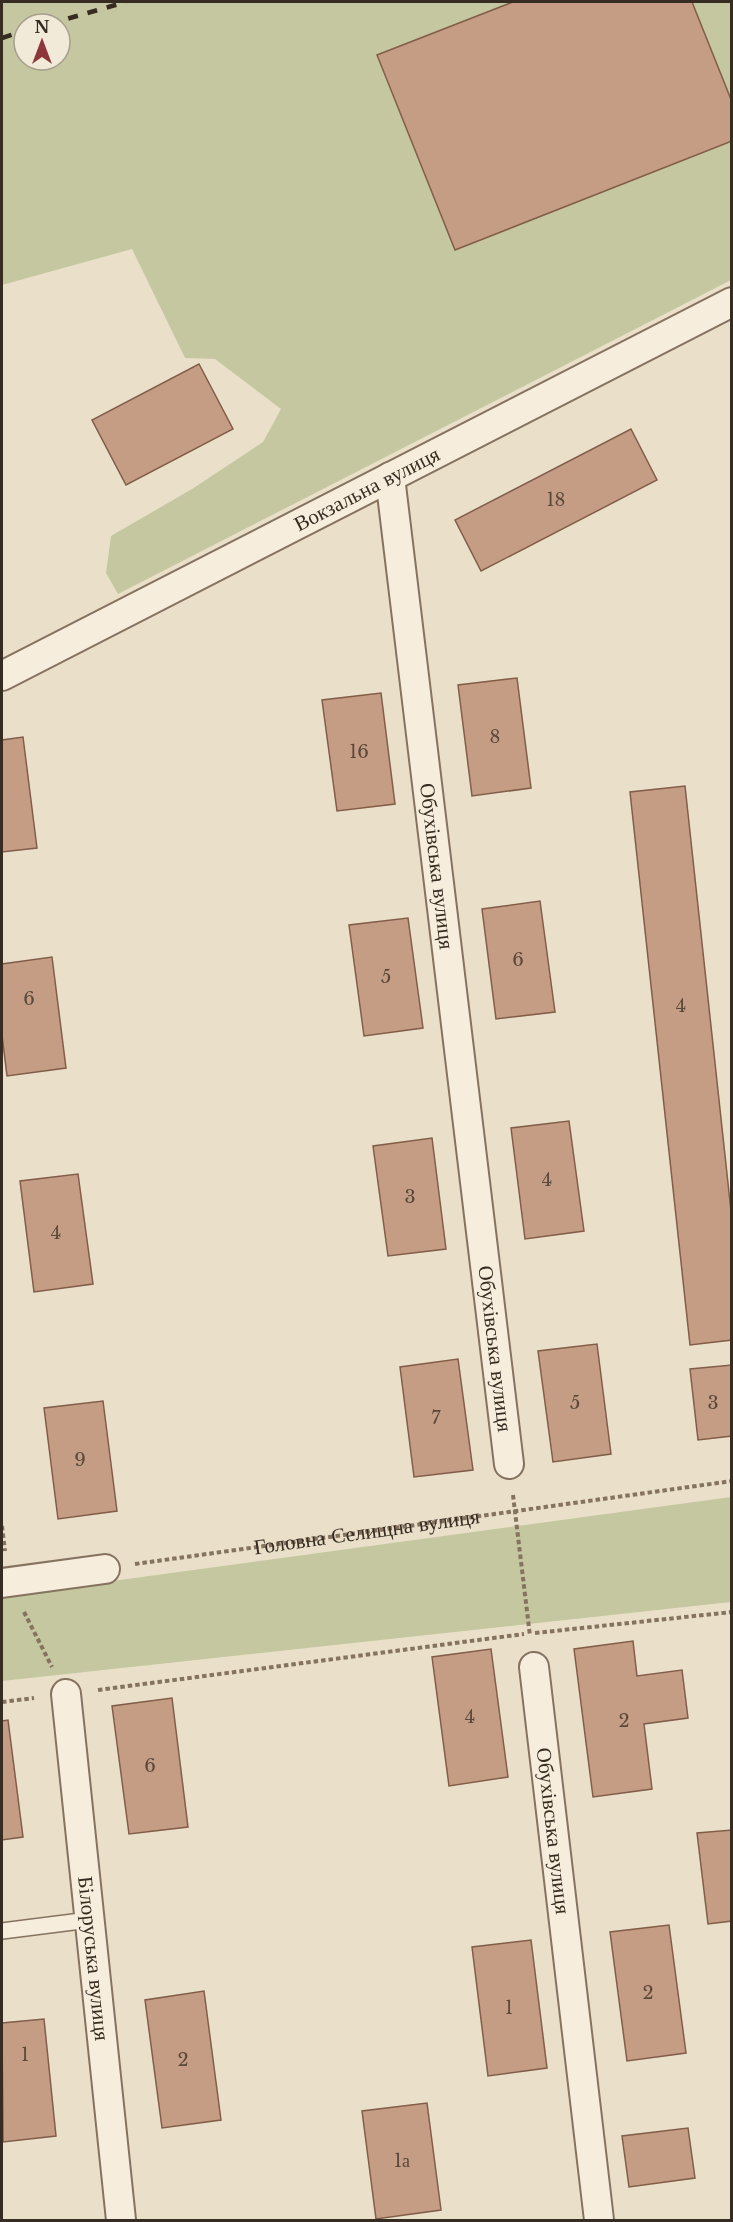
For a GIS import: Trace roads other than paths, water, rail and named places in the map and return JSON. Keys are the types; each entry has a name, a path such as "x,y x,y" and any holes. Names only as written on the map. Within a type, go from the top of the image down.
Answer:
{"street":[{"name":"Вокзальна вулиця","path":"2,676 732,302"},
{"name":"Обухівська вулиця","path":"390,477 509,1464"},
{"path":"2,1583 105,1569"},
{"name":"Обухівська вулиця","path":"534,1667 599,2220"},
{"name":"Білоруська вулиця","path":"66,1694 121,2220"}],"lane":[{"path":"2,1931 90,1920"}],"railway":[{"path":"72,17 126,2"},
{"path":"2,38 12,35"}]}
